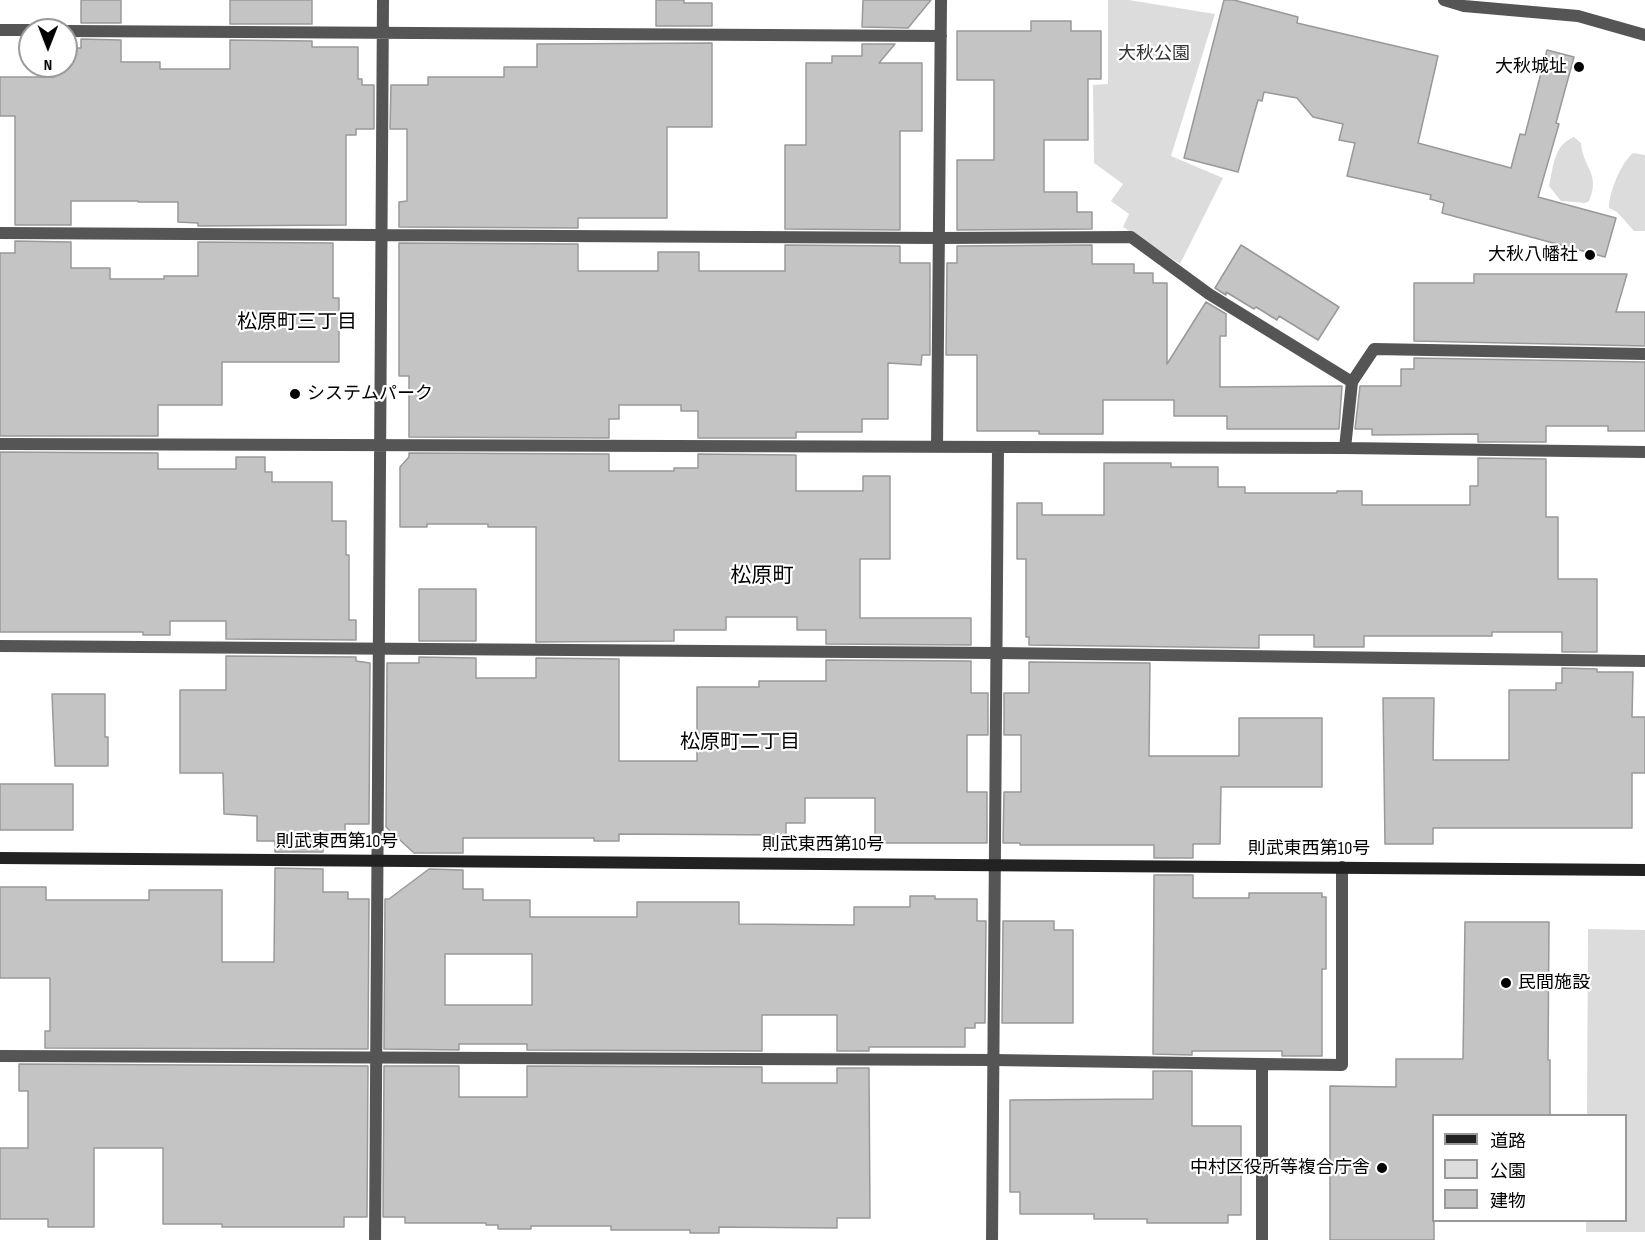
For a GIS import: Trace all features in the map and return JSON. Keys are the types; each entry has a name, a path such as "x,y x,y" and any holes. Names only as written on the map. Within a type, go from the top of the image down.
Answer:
{"street":[{"path":"375,1240 383,0"},
{"path":"937,447 941,0"},
{"path":"1444,0 1464,6 1578,16 1645,35"},
{"path":"0,30 18,30"},
{"path":"78,31 941,36"},
{"path":"0,233 1131,237 1209,294 1352,382"},
{"path":"1346,448 1352,382 1374,349 1645,354"},
{"path":"0,444 1346,448 1645,452"},
{"path":"992,1240 998,448"},
{"path":"0,646 996,653 1645,661"},
{"name":"則武東西第10号","path":"0,858 1645,870"},
{"path":"0,1056 993,1060 1342,1065 1342,867"},
{"path":"1262,1064 1262,1240"}],"green space":[{"name":"大秋公園","path":"1108,0 1129,0 1215,14 1171,156 1223,178 1180,264 1123,227 1129,214 1111,201 1123,184 1094,163 1093,85 1108,84"},
{"path":"1574,137 1581,143 1582,152 1592,177 1592,192 1589,201 1585,203 1561,201 1549,186 1558,151"},
{"path":"1633,153 1645,155 1645,231 1634,231 1617,212 1609,208 1616,178"},
{"path":"1588,929 1645,930 1645,1232 1586,1232 1586,1222 1627,1222 1627,1114 1587,1114"}],"building":[{"path":"81,0 121,0 121,23 81,23"},
{"path":"230,0 312,0 312,24 230,24"},
{"path":"656,0 712,3 712,26 656,26"},
{"path":"863,0 931,0 908,28 862,27"},
{"path":"1224,0 1234,0 1298,17 1297,23 1438,56 1418,143 1511,168 1520,134 1525,135 1547,50 1574,57 1556,123 1559,124 1538,197 1616,218 1605,257 1442,213 1444,203 1430,199 1431,195 1347,176 1355,143 1339,140 1343,124 1313,117 1297,98 1264,92 1262,101 1258,100 1238,172 1184,158"},
{"path":"1031,21 1071,21 1071,31 1101,31 1101,79 1088,79 1088,140 1044,140 1044,192 1077,192 1077,212 1092,212 1092,229 957,230 957,160 994,160 994,80 957,80 957,31 1031,31"},
{"path":"81,39 121,40 121,62 160,62 160,69 230,69 230,40 312,41 312,47 358,47 358,79 362,79 362,85 374,85 374,129 356,129 356,135 346,135 346,225 198,226 198,223 178,222 178,202 71,201 71,225 15,225 15,116 0,116 0,77 78,78 78,48 81,48"},
{"path":"712,43 712,127 667,127 667,218 578,218 578,228 399,227 399,202 407,201 407,129 390,129 391,85 428,85 428,77 504,77 504,67 537,67 537,44"},
{"path":"862,44 895,44 879,63 922,63 922,131 900,131 900,230 785,229 785,145 806,145 806,63 832,63 832,56 862,56"},
{"path":"15,241 71,242 71,268 110,268 110,279 164,279 164,276 198,276 198,242 333,243 333,298 339,298 339,362 222,362 222,405 158,405 158,436 0,436 0,253 15,253"},
{"path":"399,243 578,244 578,271 658,271 658,252 699,252 699,271 785,271 785,245 900,246 900,263 930,263 930,355 922,355 921,365 888,363 888,419 862,419 862,432 796,432 796,438 698,438 698,411 681,411 681,405 619,405 619,419 609,419 609,438 409,437 409,376 399,376"},
{"path":"1092,245 1092,264 1134,264 1134,273 1153,273 1153,283 1167,283 1167,364 1206,302 1226,314 1226,336 1220,336 1220,387 1342,386 1339,429 1227,429 1227,416 1174,416 1174,400 1103,400 1103,434 977,431 977,355 946,355 947,263 957,263 957,246"},
{"path":"1241,245 1339,307 1318,340 1279,316 1277,320 1256,307 1254,309 1215,288"},
{"path":"1474,274 1627,274 1616,312 1645,312 1645,346 1414,341 1414,283 1474,283"},
{"path":"1414,358 1645,362 1645,431 1608,431 1608,426 1546,426 1546,442 1478,442 1478,434 1372,435 1372,429 1355,429 1360,386 1401,386 1401,369 1414,369"},
{"path":"0,452 158,453 158,469 236,469 236,457 265,457 265,472 272,472 272,482 332,482 332,521 346,521 346,555 349,555 349,620 356,620 356,640 226,639 226,621 170,621 170,635 143,635 143,632 0,632"},
{"path":"409,453 609,454 609,471 674,471 674,468 698,468 698,454 796,455 796,491 863,491 863,476 890,476 890,559 860,559 860,618 971,618 971,645 826,644 826,630 797,630 797,617 726,617 726,630 674,630 674,641 536,642 536,527 427,524 427,527 400,527 400,467 409,457"},
{"path":"1478,458 1546,459 1546,517 1558,517 1558,579 1597,579 1597,652 1562,652 1562,632 1492,632 1492,636 1364,636 1364,647 1314,647 1314,635 1259,635 1259,648 1029,645 1029,637 1026,637 1026,559 1017,559 1017,503 1042,503 1042,515 1104,515 1104,463 1171,463 1171,467 1218,467 1218,487 1245,487 1245,493 1362,491 1362,505 1470,505 1470,486 1478,486"},
{"path":"419,589 476,589 476,641 419,641"},
{"path":"226,656 356,657 356,661 370,663 369,824 345,824 345,842 323,842 323,852 275,852 275,841 257,841 257,816 224,814 223,773 180,773 180,690 226,690"},
{"path":"419,657 476,658 476,678 536,678 536,658 619,659 619,761 697,761 697,687 759,687 759,681 826,681 826,660 971,661 971,693 988,693 988,735 967,735 967,792 987,792 987,843 875,843 875,798 805,798 805,823 786,823 786,835 619,834 619,841 594,841 594,838 463,838 463,853 414,853 386,827 387,663 419,663"},
{"path":"1029,662 1150,663 1149,756 1239,756 1239,718 1322,718 1322,787 1221,787 1220,844 1193,844 1193,858 1154,858 1154,845 1003,843 1004,792 1021,792 1021,735 1004,735 1004,693 1029,693"},
{"path":"1562,668 1597,669 1597,672 1633,672 1632,717 1645,717 1645,773 1632,773 1632,828 1433,828 1433,844 1385,844 1383,698 1434,698 1433,760 1509,760 1509,690 1556,690 1556,683 1562,683"},
{"path":"52,694 105,694 108,766 55,766"},
{"path":"0,784 73,784 73,830 0,830"},
{"path":"275,868 323,869 323,892 348,892 348,899 369,899 368,1049 45,1048 45,1031 50,1031 50,978 0,978 0,887 46,887 46,900 149,900 149,890 222,890 222,962 274,962"},
{"path":"429,869 463,870 463,889 483,889 483,900 530,900 530,917 637,917 637,902 739,902 739,924 854,925 854,907 910,907 910,896 935,896 935,899 977,899 977,921 986,921 985,1023 975,1023 975,1028 965,1028 965,1047 869,1047 869,1051 837,1051 837,1015 762,1015 762,1051 527,1050 527,1044 459,1044 459,1050 384,1049 385,899 389,899","holes":["445,954 532,954 532,1005 445,1005"]},
{"path":"1154,875 1193,875 1193,898 1249,898 1249,893 1322,893 1322,897 1326,897 1326,969 1322,969 1322,1056 1282,1056 1282,1051 1192,1051 1192,1055 1153,1054"},
{"path":"1003,921 1054,921 1054,930 1073,930 1073,1023 1002,1023"},
{"name":"中村区役所等複合庁舎","path":"1465,922 1549,922 1550,1114 1432,1114 1434,1240 1330,1240 1330,1086 1396,1087 1396,1059 1463,1059"},
{"path":"19,1064 368,1066 367,1217 344,1217 344,1227 222,1227 222,1224 163,1224 163,1148 94,1148 94,1227 48,1227 48,1219 0,1219 0,1148 28,1148 28,1091 19,1091"},
{"path":"384,1066 459,1066 459,1097 527,1097 527,1066 762,1067 762,1083 837,1083 837,1068 869,1068 870,1218 837,1218 837,1228 719,1227 719,1233 690,1233 690,1230 611,1230 611,1226 531,1226 531,1229 498,1229 498,1225 486,1225 486,1223 405,1223 405,1217 383,1217"},
{"path":"1153,1071 1192,1071 1192,1126 1241,1126 1241,1215 1228,1215 1228,1223 1147,1223 1147,1219 1094,1219 1094,1214 1020,1214 1020,1192 1010,1192 1010,1100 1153,1099"}],"place":[{"name":"大秋城址","path":"1579,67"},
{"name":"大秋八幡社","path":"1590,255"},
{"name":"システムパーク","path":"295,394"},
{"name":"民間施設","path":"1506,983"},
{"name":"中村区役所等複合庁舎","path":"1382,1168"}],"district":[{"name":"松原町三丁目","path":"297,323"},
{"name":"松原町","path":"762,577"},
{"name":"松原町二丁目","path":"740,743"}]}
